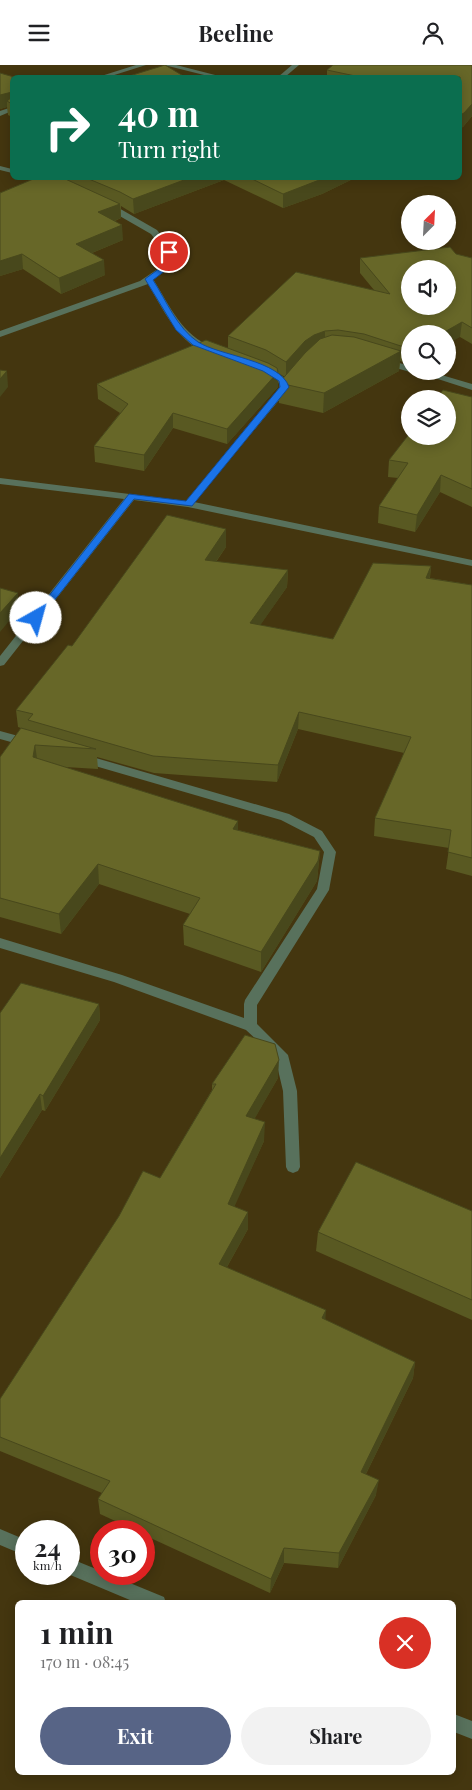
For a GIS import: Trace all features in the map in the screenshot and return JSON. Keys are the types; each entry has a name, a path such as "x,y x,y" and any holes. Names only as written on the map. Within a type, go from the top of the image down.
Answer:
{"street":[{"path":"109,75 144,65"},
{"path":"167,65 210,75"},
{"path":"284,75 296,65"},
{"path":"0,334 143,283 163,269 169,252 154,232 102,203"},
{"path":"149,279 179,328 196,344 222,353"},
{"path":"374,359 401,366"},
{"path":"188,504 288,384 257,366"},
{"path":"448,380 472,387"},
{"path":"0,481 188,504 472,563"},
{"path":"0,663 132,496"},
{"path":"0,735 38,746"},
{"path":"66,754 285,817 318,834 330,853 323,890 250,1004 251,1026"},
{"path":"0,943 117,978 251,1026 281,1055 290,1091 293,1167"},
{"path":"0,1537 15,1543"},
{"path":"80,1570 151,1600"},
{"path":"456,1724 472,1730"}],"building":[{"path":"165,65 182,75 132,75"},
{"path":"333,65 472,65 472,104 462,114 462,75 351,75 327,70"},
{"path":"0,73 10,76 10,92 0,95"},
{"path":"31,180 68,180 120,204 98,212 122,225 76,244 104,260 59,278 22,254 0,261 0,193"},
{"path":"91,180 184,180 133,199"},
{"path":"254,180 319,180 283,194"},
{"path":"425,250 453,250 456,254 472,258 472,328 462,322 456,325 401,325 401,346 364,334 338,330 325,331 305,341 286,362 266,350 228,336 296,272 390,294 360,258"},
{"path":"332,335 354,337 401,351 324,393 279,383 320,339"},
{"path":"206,340 268,363 277,368 278,372 227,429 173,413 144,455 94,446 128,404 97,384"},
{"path":"0,370 7,371 0,379"},
{"path":"456,393 472,397 472,489 441,475 417,515 379,506 408,463 389,460 401,445 456,445"},
{"path":"167,515 226,529 205,560 288,570 250,623 333,639 373,563 431,566 426,578 472,585 472,858 448,852 451,830 375,818 411,737 299,712 278,765 153,756 28,720 33,714 16,710 68,645 72,646"},
{"path":"0,588 18,593 0,613"},
{"path":"21,728 96,749 35,745 33,757 238,821 233,829 320,851 318,861 261,952 183,925 200,898 98,864 59,914 0,898 0,757"},
{"path":"21,983 99,1004 43,1096 40,1094 0,1158 0,1013"},
{"path":"245,1035 275,1044 279,1060 246,1116 265,1122 228,1204 248,1212 219,1264 326,1310 322,1318 415,1362 361,1472 379,1480 339,1553 284,1548 271,1579 155,1525 155,1520 143,1520 98,1499 110,1481 0,1437 0,1399 119,1216 143,1171 160,1178 216,1084 212,1084"},
{"path":"356,1162 472,1211 472,1300 318,1232"}],"route":[{"path":"36,618 132,496 188,504 284,387 282,380 266,369 196,344 179,328 149,279 163,269 169,252"}]}
